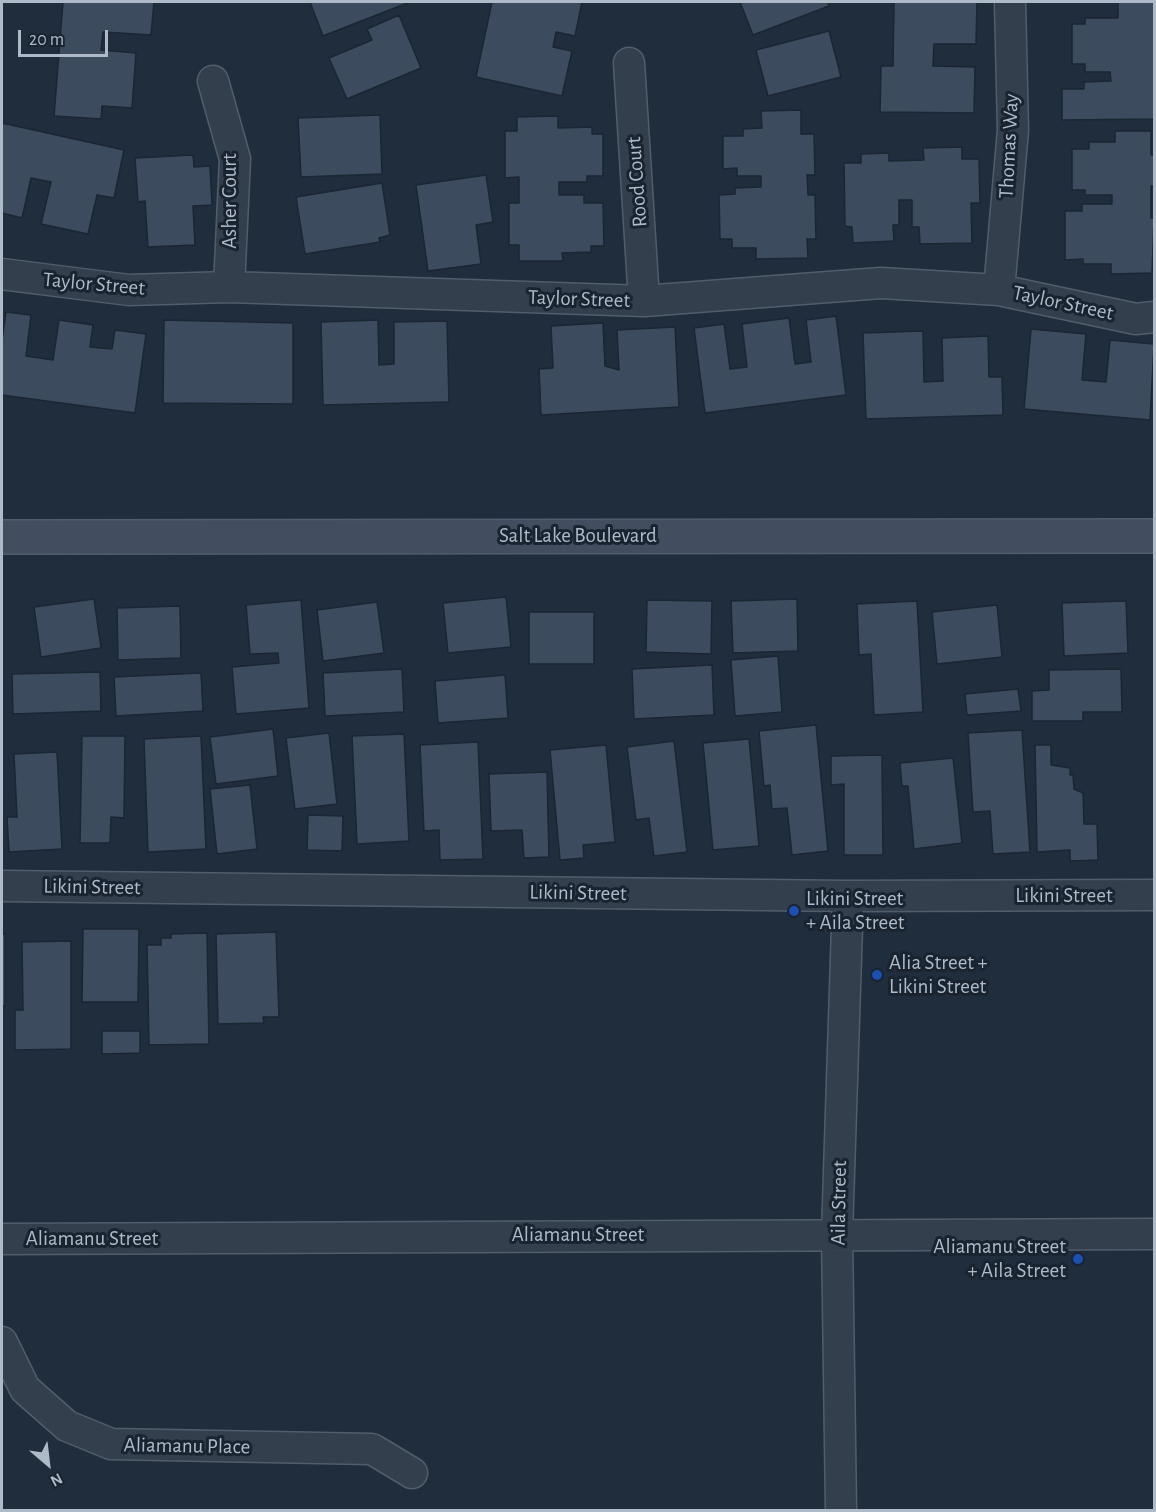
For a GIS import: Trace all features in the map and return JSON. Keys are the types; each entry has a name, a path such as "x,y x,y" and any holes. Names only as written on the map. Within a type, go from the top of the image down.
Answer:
{"main road":[{"name":"Salt Lake Boulevard","path":"2,537 1155,536"}],"street":[{"name":"Thomas Way","path":"999,290 1013,130 1010,2"},
{"name":"Rood Court","path":"629,63 644,301"},
{"name":"Asher Court","path":"213,81 235,159 229,287"},
{"name":"Taylor Street","path":"2,274 129,290 229,287 644,301 881,283 999,290 1136,319 1155,317"},
{"name":"Likini Street","path":"2,886 848,896 1155,895"},
{"name":"Aila Street","path":"841,1510 837,1234 848,896"},
{"name":"Aliamanu Street","path":"2,1239 1155,1234"},
{"name":"Aliamanu Place","path":"2,1342 25,1389 67,1426 111,1444 372,1449 412,1473"}],"building":[{"path":"63,2 154,2 151,35 103,32 101,50 136,53 132,108 102,106 101,119 54,116"},
{"path":"310,2 410,2 323,36"},
{"path":"492,2 582,2 575,36 556,32 553,47 572,51 562,96 476,77"},
{"path":"740,2 828,2 829,6 753,35"},
{"path":"894,2 977,2 976,44 934,44 933,66 975,67 974,113 880,112 881,66 893,66"},
{"path":"1118,2 1154,2 1154,119 1062,120 1062,89 1084,89 1084,82 1111,81 1110,72 1085,72 1085,64 1072,64 1072,24 1085,24 1085,18 1118,18"},
{"path":"399,15 421,68 347,99 329,58 372,40 367,29"},
{"path":"829,31 841,77 768,96 756,50"},
{"path":"801,110 801,134 814,134 815,175 807,175 808,195 815,195 816,239 807,239 808,258 756,259 756,248 732,248 732,239 720,239 719,195 735,194 735,188 761,187 761,176 737,176 737,168 723,169 723,136 743,136 743,129 762,128 761,111"},
{"path":"380,115 382,174 301,177 298,118"},
{"path":"558,116 558,128 592,127 592,134 603,134 603,176 587,176 587,182 559,182 559,195 584,195 584,203 603,203 604,246 591,246 591,252 562,253 563,261 519,261 519,245 509,245 509,203 519,203 519,177 505,178 505,131 517,131 517,117"},
{"path":"2,123 124,150 114,198 97,195 88,234 41,224 51,182 31,178 22,218 2,213"},
{"path":"1115,131 1151,131 1151,155 1154,154 1154,186 1151,186 1151,218 1154,218 1152,273 1111,274 1111,264 1083,264 1083,259 1065,260 1065,211 1082,211 1082,204 1112,204 1112,195 1085,195 1085,190 1072,190 1072,149 1089,149 1089,142 1115,142"},
{"path":"962,147 962,159 979,159 980,203 971,203 972,243 920,244 919,227 912,227 912,200 899,200 899,225 893,225 894,241 853,243 852,227 845,226 844,163 861,163 861,154 889,153 889,161 924,160 923,148"},
{"path":"193,155 194,167 210,166 212,205 193,206 195,245 148,247 145,201 138,202 135,158"},
{"path":"486,175 493,222 476,225 481,264 428,271 416,185"},
{"path":"382,183 390,235 379,238 380,242 305,254 296,197"},
{"path":"6,312 31,315 26,356 53,360 59,320 93,325 90,347 112,349 115,330 146,334 135,413 2,395 2,340"},
{"path":"836,316 846,395 705,413 694,328 724,324 730,369 747,367 742,324 789,318 795,364 811,362 806,320"},
{"path":"164,320 293,323 293,404 163,403"},
{"path":"378,320 379,365 394,364 394,322 447,321 449,402 323,405 321,322"},
{"path":"603,323 605,366 619,370 617,330 675,327 679,407 541,415 539,369 553,368 551,326"},
{"path":"1031,329 1086,334 1082,380 1106,382 1110,340 1154,344 1150,420 1024,409"},
{"path":"923,331 924,382 943,381 942,338 988,336 989,377 1002,377 1003,415 866,419 863,333"},
{"path":"506,597 511,647 448,653 443,603"},
{"path":"94,599 101,648 41,657 34,607"},
{"path":"797,599 798,651 733,653 731,601"},
{"path":"301,600 309,708 236,714 232,667 279,663 278,653 250,654 246,605"},
{"path":"647,600 712,601 711,654 646,652"},
{"path":"917,601 923,712 874,715 871,654 859,655 857,604"},
{"path":"1126,601 1128,653 1064,656 1062,603"},
{"path":"377,602 384,653 323,661 317,610"},
{"path":"997,605 1002,657 937,664 932,612"},
{"path":"180,606 181,658 118,660 117,608"},
{"path":"529,612 594,612 594,664 529,664"},
{"path":"778,656 782,712 735,716 731,660"},
{"path":"712,665 714,715 634,719 632,669"},
{"path":"402,669 404,712 325,716 323,673"},
{"path":"1121,669 1122,712 1083,712 1083,721 1032,721 1032,691 1049,690 1049,670"},
{"path":"100,672 101,711 13,714 12,674"},
{"path":"201,673 203,711 116,716 114,677"},
{"path":"505,675 508,718 438,723 435,681"},
{"path":"1018,689 1021,711 967,715 965,694"},
{"path":"816,725 828,851 792,855 787,808 772,809 770,785 764,786 759,731"},
{"path":"273,729 278,776 216,784 210,737"},
{"path":"1022,730 1030,852 993,854 990,811 973,812 968,733"},
{"path":"329,733 337,804 295,809 286,738"},
{"path":"404,734 409,841 357,844 352,736"},
{"path":"82,736 125,736 124,818 111,817 110,843 80,843"},
{"path":"201,736 206,849 148,852 144,739"},
{"path":"749,739 759,846 713,850 703,743"},
{"path":"674,741 687,852 654,856 649,818 636,820 627,747"},
{"path":"478,742 483,859 440,860 439,830 424,831 420,745"},
{"path":"606,745 615,842 583,845 584,858 560,860 550,750"},
{"path":"1035,745 1051,745 1051,765 1070,768 1074,789 1083,793 1084,824 1097,824 1098,860 1070,861 1070,850 1037,852"},
{"path":"57,752 62,849 9,852 7,817 17,817 14,754"},
{"path":"882,755 883,855 844,855 844,784 831,785 831,756"},
{"path":"953,758 962,843 914,849 908,786 902,786 900,763"},
{"path":"547,772 549,857 524,858 522,830 491,831 489,774"},
{"path":"250,785 257,849 217,854 210,789"},
{"path":"308,815 343,816 342,851 307,850"},
{"path":"83,929 139,929 138,1002 82,1002"},
{"path":"276,932 279,1017 263,1017 264,1023 218,1024 216,934"},
{"path":"207,933 209,1044 149,1045 147,945 161,945 161,938 171,938 171,934"},
{"path":"2,934 5,934 5,1006 2,1006"},
{"path":"71,941 71,1049 15,1050 15,1010 23,1010 22,942"},
{"path":"102,1031 140,1031 140,1053 102,1054"}],"place":[{"name":"Likini Street + Aila Street","path":"794,911"},
{"name":"Alia Street + Likini Street","path":"877,975"},
{"name":"Aliamanu Street + Aila Street","path":"1078,1259"}]}
